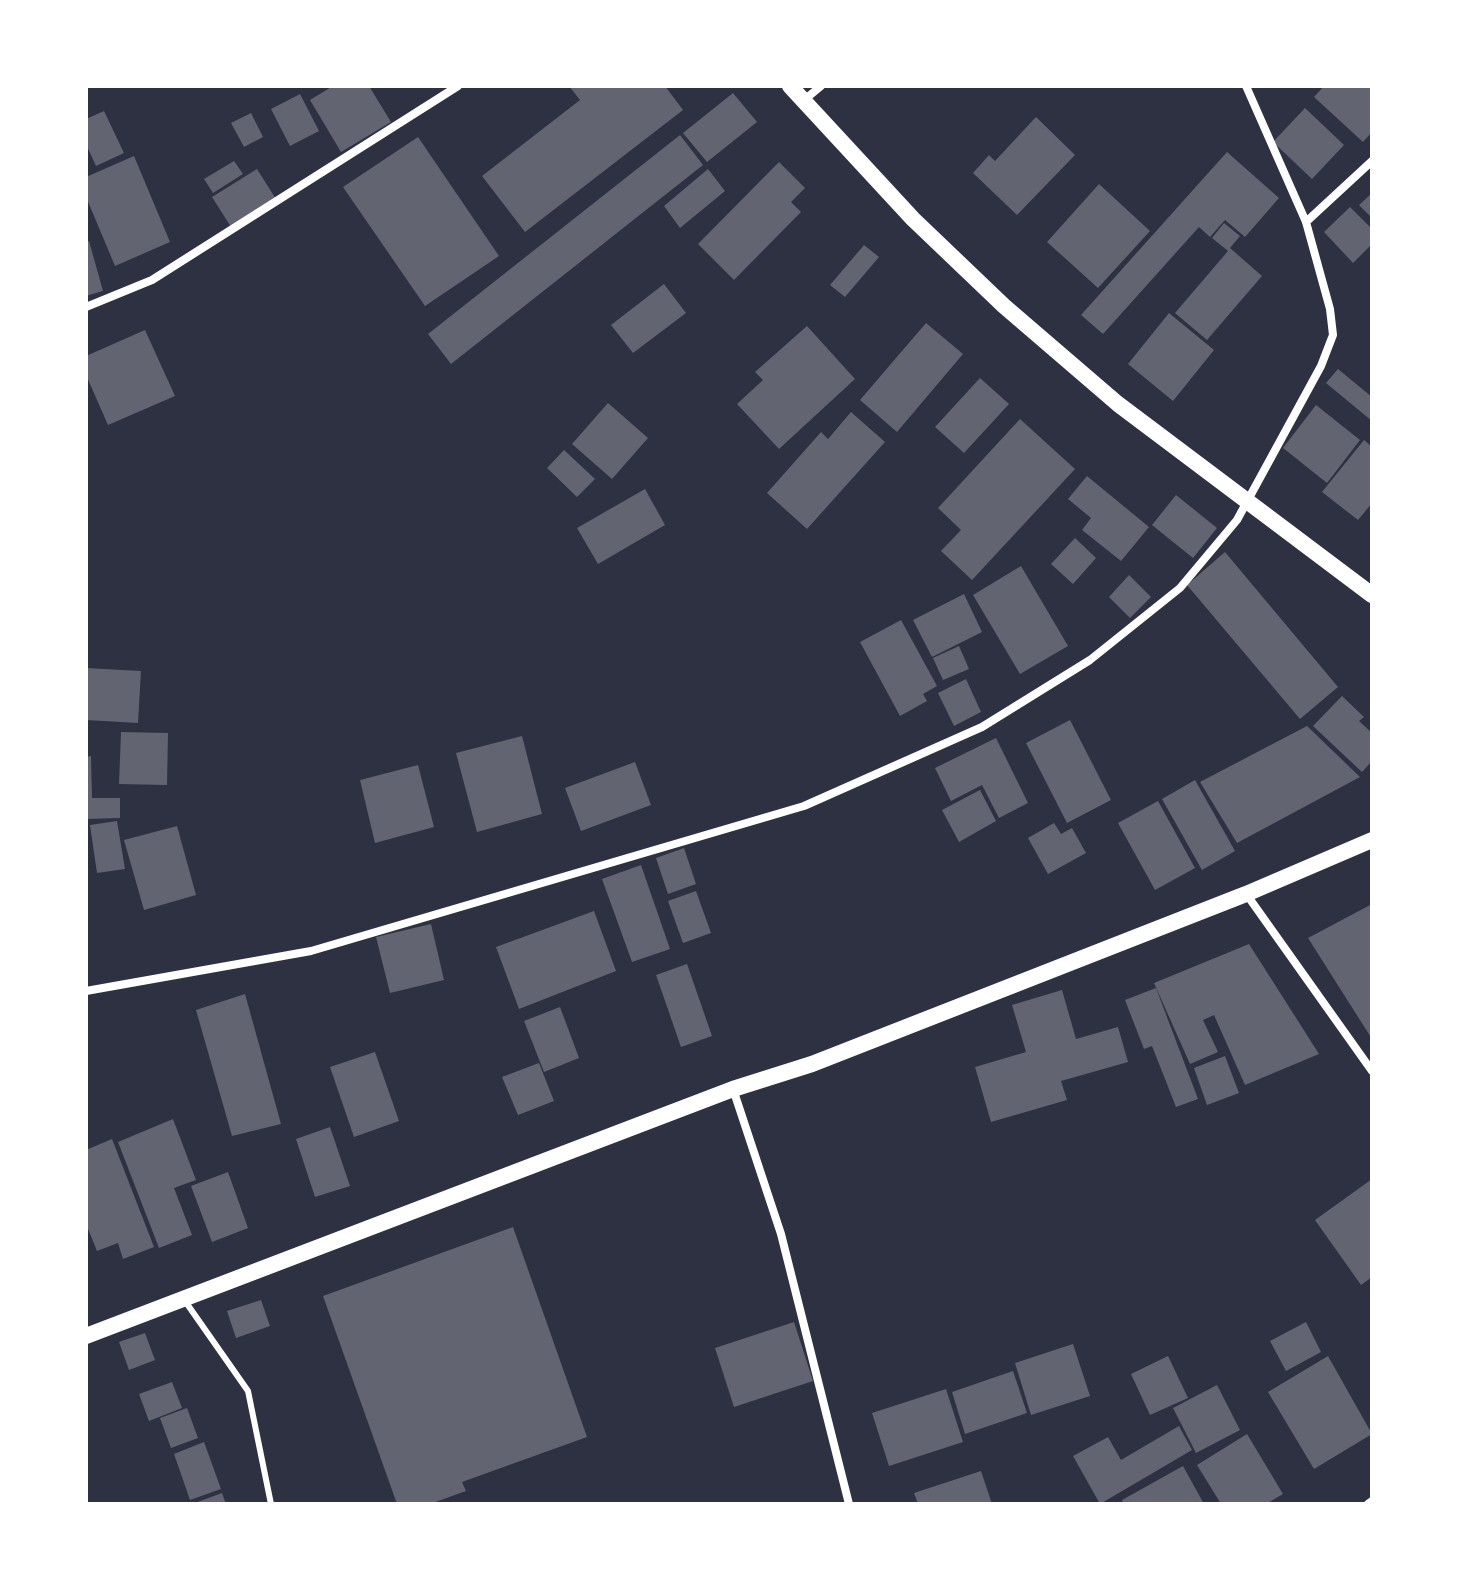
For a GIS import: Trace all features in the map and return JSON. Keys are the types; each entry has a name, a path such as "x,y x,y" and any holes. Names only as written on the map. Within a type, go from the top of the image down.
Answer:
{"main road":[{"path":"790,86 913,219 1004,306 1118,404 1372,595"},
{"path":"86,1336 733,1089 812,1064 1246,894 1372,840"}],"street":[{"path":"86,307 152,280 458,86"},
{"path":"802,101 821,86"},
{"path":"86,991 311,951 804,806 982,727 1090,660 1180,588 1248,503 1321,366 1333,335 1330,309 1306,222 1246,86"},
{"path":"1306,222 1372,161"},
{"path":"1246,894 1372,1071"},
{"path":"733,1089 781,1234 849,1504"}],"lane":[{"path":"183,1298 248,1391 271,1504"}],"building":[{"path":"333,86 369,86 391,122 341,152 310,100"},
{"path":"569,86 665,86 683,110 525,232 482,176 580,100"},
{"path":"1324,86 1372,86 1372,132 1363,142 1314,97"},
{"path":"733,93 757,122 707,162 683,133"},
{"path":"300,94 319,131 290,146 271,109"},
{"path":"1305,108 1344,145 1312,179 1273,142"},
{"path":"104,111 124,153 96,166 86,144 86,119"},
{"path":"251,113 263,137 244,147 231,123"},
{"path":"1036,117 1075,155 1017,215 973,173 989,155 995,161"},
{"path":"680,135 703,165 451,364 428,334"},
{"path":"418,137 499,256 425,306 343,187"},
{"path":"1227,152 1279,198 1245,237 1225,220 1210,237 1199,227 1103,334 1081,315"},
{"path":"134,156 170,242 115,266 86,197 86,177"},
{"path":"234,161 243,174 213,193 204,179"},
{"path":"779,162 805,188 791,202 801,212 734,280 698,244"},
{"path":"257,169 276,199 231,227 212,197"},
{"path":"708,169 725,191 680,228 664,206"},
{"path":"1099,184 1150,231 1098,288 1047,242"},
{"path":"1372,193 1372,218 1359,205"},
{"path":"1350,207 1372,229 1372,244 1353,263 1324,232"},
{"path":"1224,223 1240,236 1230,248 1262,276 1207,340 1175,313 1228,251 1212,238"},
{"path":"89,241 103,291 86,296 86,242"},
{"path":"864,245 879,257 845,297 830,285"},
{"path":"664,284 686,313 633,353 611,325"},
{"path":"1169,313 1214,350 1173,401 1128,364"},
{"path":"926,323 963,354 897,432 860,400"},
{"path":"807,326 855,379 779,449 737,404 763,380 755,372"},
{"path":"145,330 175,396 108,425 86,375 86,356"},
{"path":"1338,369 1372,397 1372,421 1326,383"},
{"path":"980,378 1009,404 964,453 935,427"},
{"path":"608,403 648,438 612,479 572,444"},
{"path":"1316,405 1360,440 1327,483 1283,448"},
{"path":"851,412 885,442 807,529 767,493 821,432 828,439"},
{"path":"1020,419 1075,469 972,580 941,551 961,530 938,508"},
{"path":"1364,440 1372,447 1372,503 1358,520 1322,492"},
{"path":"564,450 595,479 577,497 547,468"},
{"path":"1087,476 1149,527 1121,561 1082,530 1091,518 1068,499"},
{"path":"645,489 665,525 598,564 577,528"},
{"path":"1176,495 1217,528 1193,558 1152,525"},
{"path":"1075,538 1096,558 1073,584 1051,564"},
{"path":"1225,552 1338,687 1300,719 1187,585"},
{"path":"1021,566 1068,646 1020,674 973,595"},
{"path":"1129,575 1151,597 1130,618 1109,597"},
{"path":"964,594 982,632 932,657 913,620"},
{"path":"901,620 937,686 923,694 927,701 900,716 860,642"},
{"path":"959,646 969,669 943,680 933,658"},
{"path":"86,668 141,671 138,723 86,720"},
{"path":"966,679 981,712 954,726 938,693"},
{"path":"1342,696 1364,717 1359,721 1372,733 1372,761 1362,772 1313,726"},
{"path":"1070,720 1111,800 1067,823 1026,743"},
{"path":"1307,726 1360,777 1237,843 1200,782"},
{"path":"121,732 168,733 167,785 119,784"},
{"path":"522,736 542,814 477,832 456,753"},
{"path":"996,738 1028,803 999,818 982,785 951,801 935,768"},
{"path":"91,756 92,798 120,798 120,818 86,819 86,757"},
{"path":"635,762 651,805 581,831 565,788"},
{"path":"418,765 434,827 375,843 360,780"},
{"path":"1195,780 1235,851 1202,870 1162,799"},
{"path":"980,790 996,821 959,842 942,810"},
{"path":"1158,801 1195,868 1155,890 1118,823"},
{"path":"117,821 125,869 97,873 90,825"},
{"path":"1054,823 1061,834 1072,828 1086,853 1048,874 1028,838"},
{"path":"177,826 196,895 144,910 124,840"},
{"path":"684,848 696,884 668,894 656,858"},
{"path":"641,865 670,949 632,962 602,879"},
{"path":"696,891 711,933 683,943 668,901"},
{"path":"1372,904 1372,1039 1308,938"},
{"path":"594,911 616,971 519,1009 496,947"},
{"path":"431,924 444,980 390,993 376,937"},
{"path":"1249,944 1319,1054 1245,1085 1214,1015 1203,1020 1218,1052 1190,1064 1154,983"},
{"path":"687,964 712,1036 681,1047 656,975"},
{"path":"1156,988 1198,1099 1176,1107 1152,1046 1144,1049 1125,1000"},
{"path":"1062,990 1076,1039 1118,1027 1128,1062 1061,1081 1067,1100 991,1122 975,1067 1026,1052 1012,1005"},
{"path":"245,994 281,1124 232,1136 196,1010"},
{"path":"560,1007 579,1058 544,1072 524,1021"},
{"path":"375,1052 399,1121 354,1137 330,1067"},
{"path":"1225,1056 1239,1093 1207,1105 1194,1068"},
{"path":"539,1063 554,1101 518,1115 502,1077"},
{"path":"173,1119 196,1180 174,1188 192,1235 159,1248 118,1142"},
{"path":"330,1127 350,1186 315,1197 296,1139"},
{"path":"112,1139 154,1247 123,1259 118,1243 97,1251 86,1224 86,1150"},
{"path":"228,1172 248,1228 212,1242 191,1186"},
{"path":"1372,1179 1372,1277 1361,1285 1315,1220"},
{"path":"513,1227 587,1437 462,1482 466,1491 430,1504 397,1504 323,1296"},
{"path":"261,1300 270,1326 236,1338 227,1311"},
{"path":"794,1322 813,1381 734,1407 715,1348"},
{"path":"1306,1322 1321,1352 1286,1371 1270,1341"},
{"path":"145,1333 155,1360 129,1370 119,1342"},
{"path":"1073,1344 1090,1396 1031,1415 1015,1363"},
{"path":"1168,1356 1188,1398 1150,1415 1131,1374"},
{"path":"1328,1356 1372,1434 1314,1469 1268,1392"},
{"path":"1013,1371 1027,1413 965,1434 952,1392"},
{"path":"172,1382 182,1408 149,1421 139,1394"},
{"path":"1217,1385 1240,1430 1196,1453 1173,1408"},
{"path":"946,1389 963,1442 889,1466 872,1413"},
{"path":"187,1408 198,1438 171,1448 160,1418"},
{"path":"1179,1426 1192,1450 1100,1504 1073,1456 1108,1437 1121,1460"},
{"path":"1247,1434 1283,1494 1266,1504 1221,1504 1197,1465"},
{"path":"204,1442 221,1489 190,1500 174,1454"},
{"path":"1183,1466 1204,1504 1124,1504 1122,1500"},
{"path":"981,1471 992,1504 918,1504 914,1493"},
{"path":"222,1493 226,1504 192,1504"}]}
